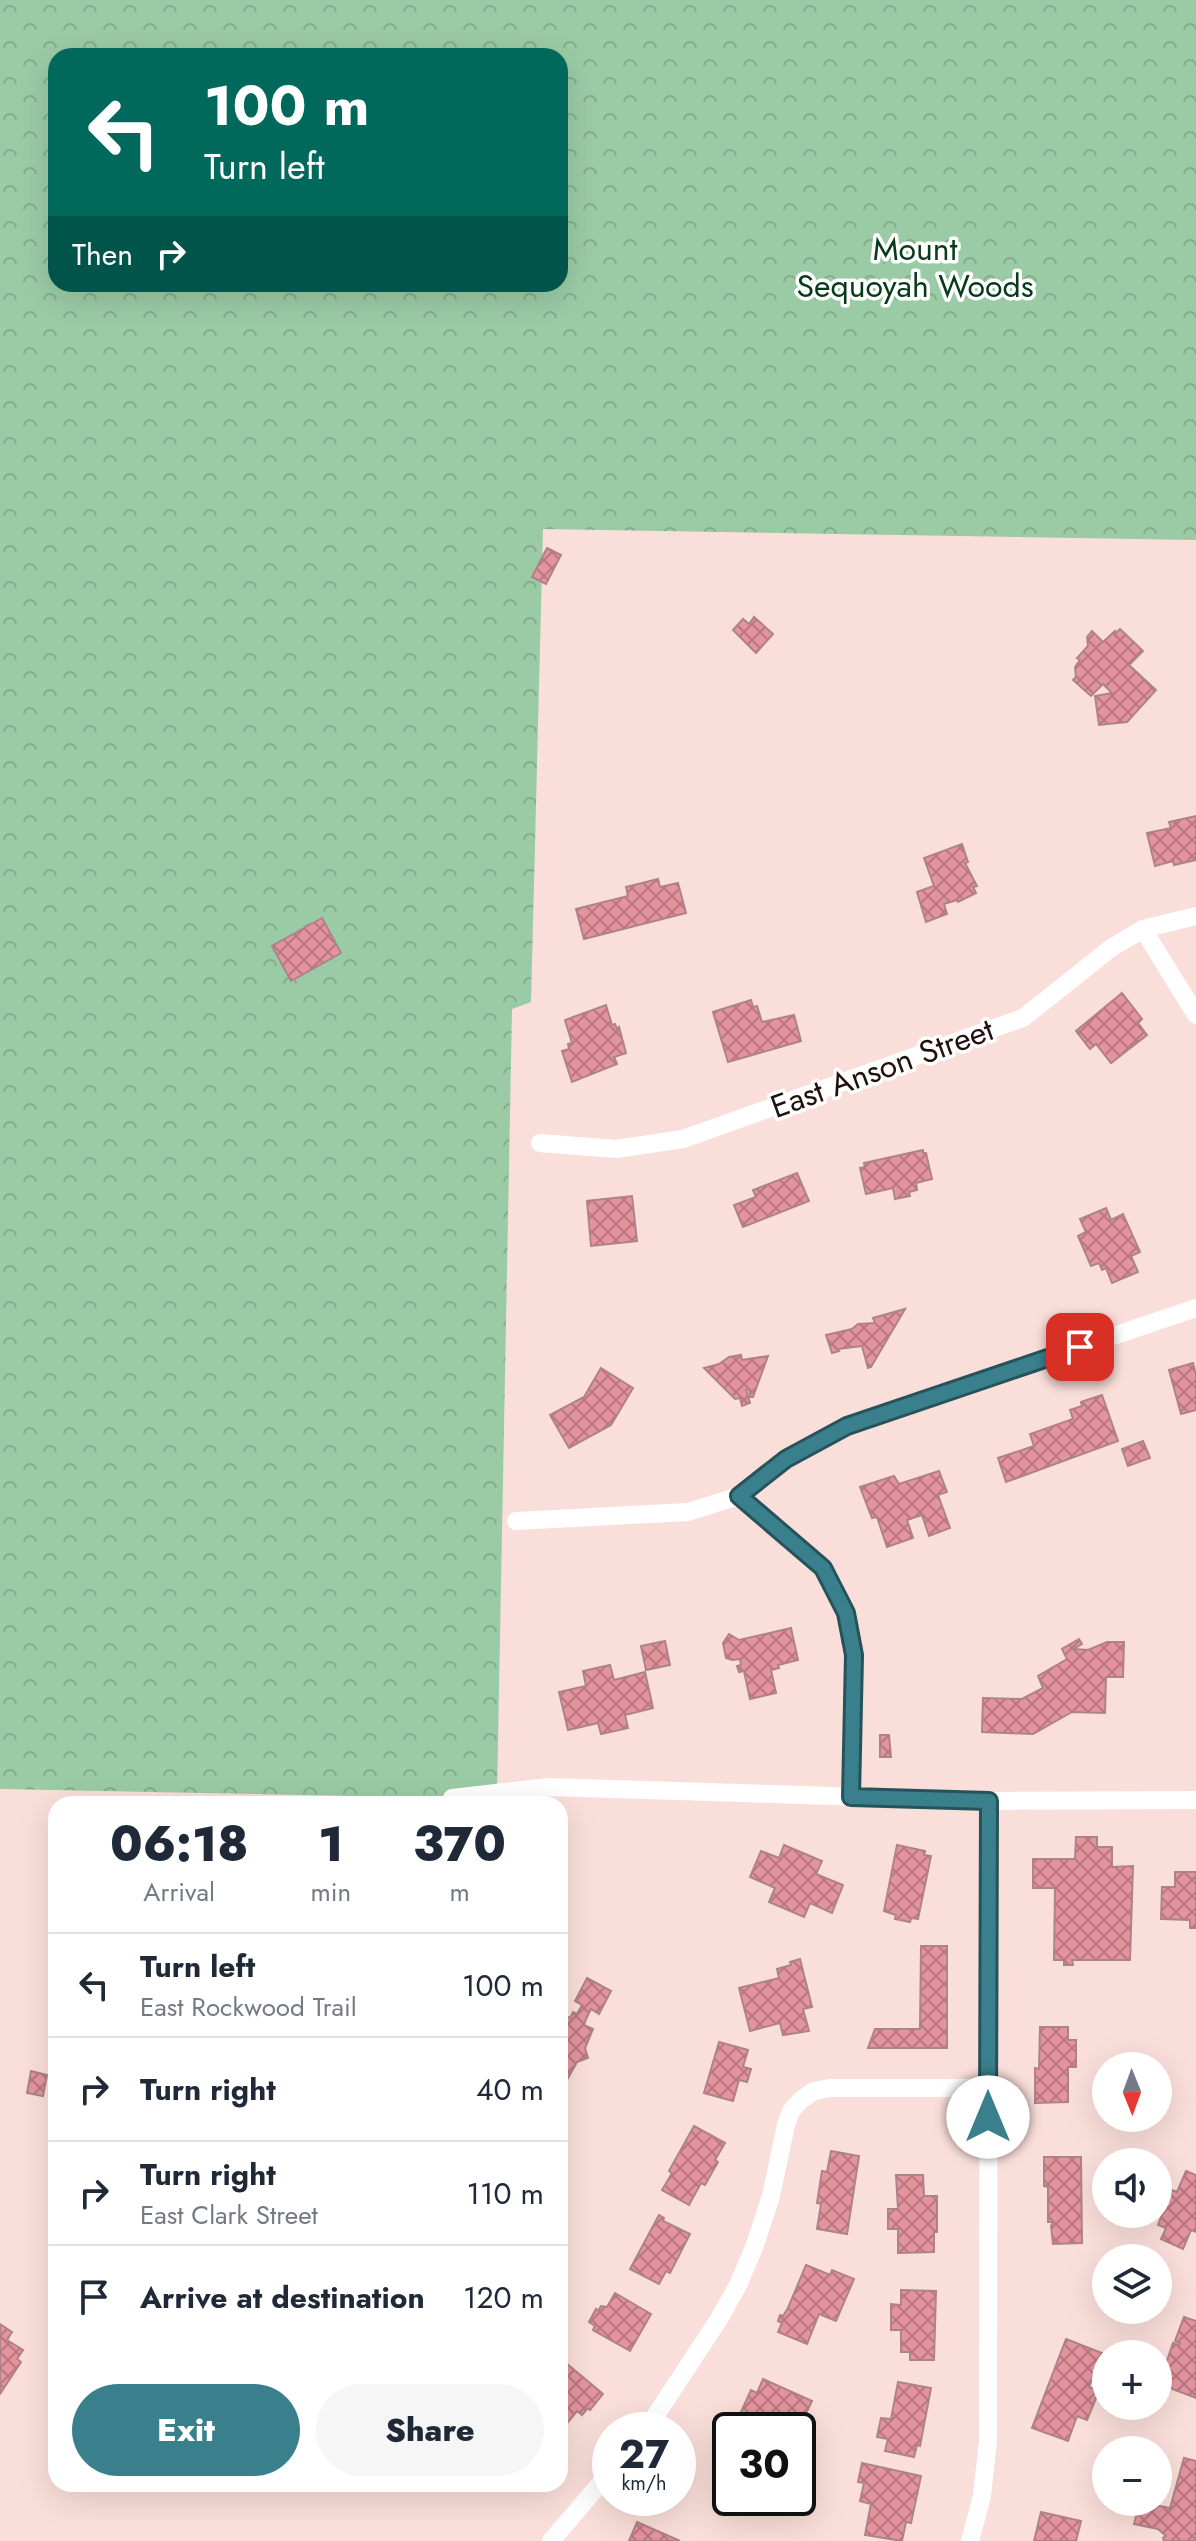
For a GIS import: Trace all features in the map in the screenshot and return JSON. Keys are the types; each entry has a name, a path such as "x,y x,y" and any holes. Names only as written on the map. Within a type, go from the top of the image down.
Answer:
{"street":[{"name":"East Anson Street","path":"540,1143 616,1149 683,1139 1023,1018 1111,948 1143,929 1196,916"},
{"path":"1143,929 1196,1015"},
{"path":"516,1521 688,1512 739,1496 786,1459 847,1426 1196,1308"},
{"path":"739,1496 823,1568 846,1613 854,1655 851,1797"},
{"path":"470,1796 549,1787 989,1801 1196,1800"},
{"path":"970,2541 982,2496 988,2441 989,1801"},
{"path":"658,2412 738,2285 771,2196 786,2125 791,2111 801,2100 814,2091 830,2088 988,2088"},
{"path":"551,2541 592,2493"}],"green space":[{"name":"Mount Sequoyah Woods","path":"0,0 1196,0 1196,540 543,529 531,1002 512,1009 497,1794 352,1796 0,1789"}],"building":[{"path":"547,548 561,555 546,584 532,577"},
{"path":"754,617 773,634 756,653 733,630 743,619 749,624"},
{"path":"1120,629 1143,651 1129,665 1156,690 1127,722 1099,725 1095,696 1112,693 1103,684 1091,696 1073,680 1076,677 1075,667 1080,660 1077,658 1088,646 1087,637 1092,631 1103,642"},
{"path":"1196,816 1196,860 1155,866 1147,833 1171,828 1169,822"},
{"path":"962,844 968,862 965,863 977,886 973,887 976,893 958,902 944,904 947,914 926,922 917,892 934,886 924,858"},
{"path":"658,879 660,887 678,883 686,913 584,939 576,909 628,896 626,887"},
{"path":"322,918 341,953 291,981 272,946"},
{"path":"1122,993 1142,1019 1138,1023 1147,1035 1111,1063 1096,1044 1090,1049 1076,1031"},
{"path":"751,1000 753,1007 757,1006 762,1022 794,1015 801,1041 728,1062 713,1012"},
{"path":"606,1005 612,1025 615,1024 617,1029 619,1027 626,1053 614,1057 617,1064 572,1082 562,1051 569,1049 568,1044 572,1043 565,1020"},
{"path":"923,1150 932,1179 916,1183 917,1190 909,1192 910,1196 895,1199 893,1188 866,1194 860,1168 865,1167 864,1163"},
{"path":"797,1173 809,1201 743,1227 734,1205 756,1197 753,1190"},
{"path":"632,1196 637,1241 591,1246 587,1201"},
{"path":"1106,1208 1111,1220 1123,1214 1140,1252 1131,1256 1138,1272 1112,1283 1106,1268 1102,1270 1099,1263 1091,1266 1078,1236 1086,1232 1080,1219"},
{"path":"905,1309 871,1367 868,1368 862,1346 838,1349 832,1353 826,1335 852,1329 858,1324 875,1323 873,1318"},
{"path":"741,1355 742,1360 768,1356 753,1397 750,1397 749,1389 746,1390 750,1403 742,1406 740,1398 735,1399 704,1368"},
{"path":"1193,1363 1196,1410 1181,1414 1169,1370"},
{"path":"601,1368 633,1388 611,1425 569,1448 550,1415 584,1397"},
{"path":"1102,1395 1118,1441 1006,1482 998,1458 1034,1446 1030,1434 1073,1419 1070,1410 1082,1406 1081,1402"},
{"path":"1143,1441 1150,1458 1128,1466 1122,1449"},
{"path":"939,1471 947,1492 938,1495 950,1528 929,1536 922,1515 907,1520 913,1538 887,1547 877,1517 872,1518 860,1487 894,1476 899,1484"},
{"path":"791,1628 798,1660 771,1670 776,1693 750,1699 744,1671 739,1672 737,1666 741,1665 740,1659 726,1658 723,1643 729,1634 739,1640"},
{"path":"1079,1639 1082,1644 1074,1649 1088,1650 1107,1642 1124,1642 1123,1677 1106,1677 1105,1713 1072,1712 1033,1734 982,1732 983,1698 1022,1699 1043,1688 1038,1676 1067,1659 1062,1649"},
{"path":"665,1641 670,1665 646,1670 641,1646"},
{"path":"610,1665 614,1680 645,1672 653,1708 625,1715 628,1728 601,1734 598,1723 568,1730 559,1692 586,1686 583,1671"},
{"path":"880,1735 889,1735 891,1757 880,1757"},
{"path":"1076,1837 1097,1837 1097,1847 1112,1847 1112,1867 1133,1866 1130,1960 1072,1960 1073,1965 1064,1965 1064,1960 1054,1960 1055,1888 1033,1888 1033,1859 1075,1859"},
{"path":"784,1845 822,1861 816,1874 843,1885 832,1913 810,1903 804,1917 769,1902 775,1888 750,1877 761,1851 779,1858"},
{"path":"897,1845 925,1851 924,1855 931,1856 918,1919 911,1918 910,1922 895,1919 896,1915 884,1911"},
{"path":"1175,1872 1196,1872 1196,1928 1190,1928 1190,1920 1161,1919 1162,1887 1175,1887"},
{"path":"921,1946 947,1946 947,2048 868,2048 875,2029 920,2029"},
{"path":"800,1959 812,2007 803,2009 809,2031 783,2035 780,2023 750,2031 739,1988 779,1978 777,1969"},
{"path":"587,1978 611,1991 599,2014 591,2009 586,2019 584,2025 593,2029 585,2048 588,2058 577,2062 568,2078 568,2017 573,2012 577,2014 582,2005 575,2001"},
{"path":"1040,2027 1068,2027 1068,2040 1076,2040 1076,2067 1068,2067 1068,2102 1035,2103"},
{"path":"719,2042 748,2050 743,2067 751,2069 747,2082 739,2080 733,2101 704,2093"},
{"path":"31,2071 47,2075 43,2096 27,2093"},
{"path":"694,2126 725,2143 705,2185 701,2183 689,2205 662,2190"},
{"path":"831,2151 859,2156 847,2234 817,2229 822,2171 827,2172"},
{"path":"1044,2157 1081,2157 1082,2243 1053,2244 1053,2222 1048,2222 1048,2187 1044,2186"},
{"path":"1186,2171 1196,2175 1196,2232 1191,2230 1183,2249 1161,2239 1166,2228 1172,2228 1172,2190 1177,2192"},
{"path":"896,2175 923,2175 924,2196 937,2196 934,2252 898,2253 898,2229 888,2229 888,2209 898,2209"},
{"path":"659,2215 664,2218 663,2221 690,2234 670,2273 666,2271 659,2284 630,2269"},
{"path":"806,2265 830,2275 832,2270 854,2279 836,2321 819,2314 807,2344 778,2332 782,2323 778,2321 780,2315 783,2316 788,2308"},
{"path":"901,2290 936,2291 934,2360 910,2360 910,2352 901,2352 901,2330 891,2330 891,2304 901,2305"},
{"path":"615,2293 651,2314 630,2351 593,2330 595,2326 589,2322 596,2309 607,2307"},
{"path":"1184,2317 1196,2321 1196,2398 1172,2389 1172,2346 1173,2343 1180,2343 1175,2341"},
{"path":"0,2324 12,2332 7,2340 23,2350 17,2359 21,2362 0,2394"},
{"path":"1066,2339 1092,2349 1089,2387 1092,2388 1092,2408 1087,2420 1077,2416 1068,2441 1032,2428"},
{"path":"568,2365 603,2394 590,2410 588,2408 582,2415 577,2411 568,2422"},
{"path":"763,2379 812,2401 807,2412 741,2412 751,2390 757,2393"},
{"path":"898,2382 931,2388 920,2446 917,2445 914,2457 885,2451 888,2439 877,2437 881,2418 891,2419"},
{"path":"1184,2458 1196,2461 1196,2541 1164,2541 1166,2536 1158,2529 1134,2524 1136,2516 1172,2516 1172,2501"},
{"path":"862,2463 921,2476 911,2523 906,2522 902,2541 865,2535 871,2504 860,2501 864,2483 858,2482"},
{"path":"1041,2512 1081,2521 1076,2541 1034,2541"},
{"path":"637,2522 680,2541 629,2541"}],"route":[{"path":"988,2117 989,1801 851,1797 854,1655 846,1613 823,1568 739,1496 786,1459 847,1426 1080,1347"}]}
